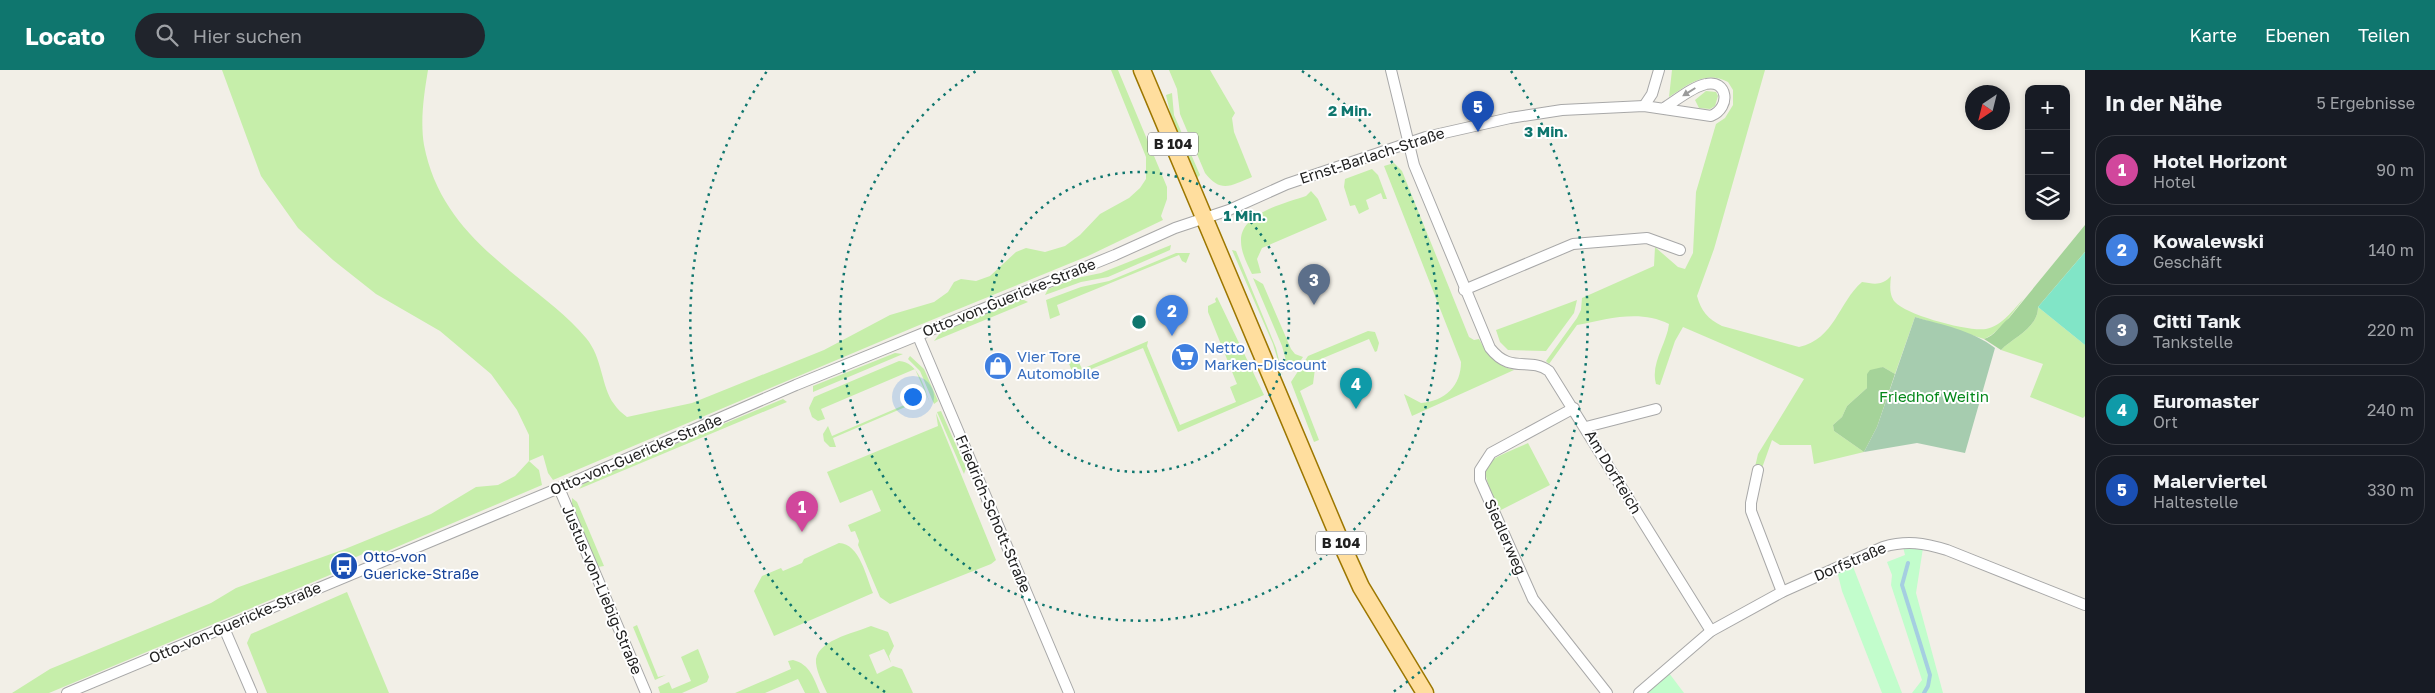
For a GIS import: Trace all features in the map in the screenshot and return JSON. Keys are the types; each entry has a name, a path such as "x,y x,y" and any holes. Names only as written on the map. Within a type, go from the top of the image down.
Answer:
{"main road":[{"name":"B 104","path":"1142,70 1361,587 1425,693"}],"street":[{"path":"1391,70 1414,165 1464,290 1573,244 1648,238 1680,250"},
{"path":"1644,106 1652,94 1659,70"},
{"name":"Ernst-Barlach-Straße","path":"1205,219 1287,184 1408,143 1473,125 1562,110 1644,106 1711,116 1719,112 1724,106 1725,97 1722,89 1715,84 1707,83 1664,108"},
{"name":"Otto-von-Guericke-Straße","path":"67,693 1175,228 1205,219"},
{"name":"Am Dorfteich","path":"1464,290 1490,348 1499,358 1507,363 1545,368 1574,408 1711,632"},
{"name":"Friedrich-Schott-Straße","path":"918,336 1069,693"},
{"name":"Siedlerweg","path":"1574,408 1491,453 1480,470 1480,480 1533,599 1607,693"},
{"path":"1586,427 1656,409"},
{"path":"1758,470 1750,503 1751,511 1782,592"},
{"name":"Justus-von-Liebig-Straße","path":"559,488 646,693"},
{"name":"Dorfstraße","path":"1639,693 1711,632 1782,592 1883,546 1912,541 1947,550 2085,605"},
{"path":"224,628 252,693"}],"green space":[{"path":"222,70 428,70 422,117 424,145 438,187 448,205 460,222 488,252 563,315 586,338 596,354 610,397 617,408 627,417 692,403 824,350 890,315 934,302 948,292 954,282 961,279 976,281 990,276 1016,252 1026,248 1045,252 1065,246 1080,235 1100,214 1129,198 1140,188 1146,179 1146,157 1111,70 1118,70 1167,187 1167,199 1161,216 1163,220 1088,256 553,480 548,473 543,455 529,461 529,435 517,410 491,374 440,331 376,294 333,260 298,228 261,176"},
{"path":"1169,70 1210,70 1235,113 1232,118 1234,132 1252,177 1233,185 1222,186 1216,184 1205,173 1180,114 1177,89"},
{"path":"1672,70 1765,70 1714,249 1697,296 1703,310 1717,323 1799,347 1811,343 1821,336 1854,290 1862,282 1881,283 1891,276 1891,293 1895,302 1901,307 1938,322 1966,328 1986,329 1992,327 2007,317 2024,298 2000,327 1984,339 1915,317 1895,374 1883,367 1867,374 1867,388 1847,406 1842,417 1833,425 1834,431 1864,452 1814,464 1811,445 1780,445 1772,440 1762,468 1755,467 1758,454 1804,379 1683,327 1675,341 1660,385 1656,384 1655,369 1669,324 1658,319 1635,316 1577,325 1549,364 1546,361 1577,318 1581,310 1582,298 1654,266 1655,247 1678,267 1685,269 1693,253 1696,192 1716,124 1725,118 1733,105 1733,90 1728,82 1720,79 1704,78 1697,80 1669,97"},
{"path":"1706,91 1716,92 1718,96 1715,106 1710,109 1699,108 1695,100"},
{"path":"1172,93 1174,115 1200,175 1196,179 1174,129 1166,95"},
{"path":"1394,163 1402,171 1469,337 1474,340 1479,339 1493,359 1514,370 1412,416 1404,394 1421,403 1437,399 1450,391 1455,385 1461,362 1384,166"},
{"path":"1372,169 1378,175 1387,199 1383,199 1381,193 1366,200 1369,209 1359,214 1355,205 1350,206 1344,187 1345,179"},
{"path":"1311,191 1318,199 1327,220 1262,248 1257,259 1261,273 1252,274 1241,245 1243,231 1248,223 1256,216 1276,206 1306,196"},
{"path":"2085,225 2085,252 2038,307 2037,314 2030,326 2001,350 1984,339 1994,333 2009,318"},
{"path":"1171,245 1170,250 1108,277 1081,282 1045,295 1048,289 1077,278 1101,273"},
{"path":"1232,250 1236,251 1276,348 1283,377 1273,344"},
{"path":"2085,252 2085,345 2038,307"},
{"path":"1176,253 1190,253 1186,263 1182,261 1179,255 1057,305 1060,315 1050,319 1046,300 1081,287 1109,281"},
{"path":"1253,278 1263,284 1291,349 1295,354 1303,357 1295,369 1289,372 1282,346"},
{"path":"1217,297 1264,395 1178,432 1143,348 1079,374 1072,371 1067,359 1076,356 1082,369 1148,341 1147,346 1180,425 1236,402 1230,387 1237,384 1208,312 1208,306 1216,302 1215,299"},
{"path":"1022,299 1028,302 934,341 941,332"},
{"path":"1577,300 1574,313 1546,351 1508,350 1500,342 1496,330"},
{"path":"2038,307 2085,345 2085,416 2083,418 2030,397 2043,364 2001,350 2030,326 2037,314"},
{"name":"Friedhof Weitin","path":"1915,317 1967,332 1995,348 1965,453 1917,443 1864,452 1877,427"},
{"path":"1368,331 1375,332 1379,343 1377,351 1375,352 1369,339 1316,361 1313,384 1300,391 1319,440 1314,442 1291,382 1308,356"},
{"path":"895,353 903,354 813,392 813,386"},
{"path":"910,356 924,369 938,401 934,404 920,371 908,359"},
{"path":"899,361 906,362 915,369 821,409 825,419 818,421 812,417 809,408 814,397"},
{"path":"1883,367 1895,374 1877,427 1864,452 1834,431 1833,425 1842,417 1847,406 1867,388 1867,374 1870,370"},
{"path":"916,370 923,383 930,403"},
{"path":"783,399 787,402 579,489 585,482"},
{"path":"916,400 917,402 833,438 836,447 830,447 824,441 823,434 828,426 832,436"},
{"path":"941,411 966,468 964,474 937,412"},
{"path":"936,413 996,560 991,564 890,604 880,597 858,545 859,541 855,531 851,532 848,525 881,511 872,490 840,503 827,472 938,426"},
{"path":"1528,443 1550,485 1499,511 1487,482 1487,466 1491,460"},
{"path":"529,461 539,470 542,485 378,555 372,550 340,564 337,572 49,693 12,693 50,669 211,603 236,588 345,549 431,514 476,487 498,485 515,476"},
{"path":"572,498 577,502 604,566 598,567 572,504"},
{"path":"839,543 852,549 857,555 865,570 873,593 774,636 754,591 762,576 781,568 783,571 802,563 804,559"},
{"path":"1903,547 1923,548 1916,593 1943,693 1912,693 1922,680 1891,585 1892,575 1887,562 1905,555"},
{"path":"1852,564 1902,693 1882,693 1842,591 1837,571"},
{"path":"347,592 389,693 267,693 247,643 251,634"},
{"path":"637,625 658,677 666,675 655,680 633,627"},
{"path":"871,626 888,632 894,646 889,656 891,663 884,649 869,655 877,674 893,666 902,669 913,693 827,693 818,671 817,655 828,643"},
{"path":"698,649 709,677 707,682 682,693 660,693 658,687 669,682 672,689 691,681 681,657"},
{"path":"793,660 804,665 813,677 820,693 805,693 798,679 765,693 735,693 791,669 788,661"},
{"path":"1669,673 1684,693 1646,693"}],"waterway":[{"path":"1908,563 1902,585 1930,675 1928,686 1924,693"}],"place":[{"name":"Malerviertel","path":"1478,132"},
{"name":"Citti Tank","path":"1314,305"},
{"name":"Kowalewski","path":"1172,336"},
{"name":"Netto Marken-Discount","path":"1185,357"},
{"name":"Vier Tore Automobile","path":"998,366"},
{"name":"Euromaster","path":"1356,409"},
{"name":"Hotel Horizont","path":"802,532"},
{"name":"Otto-von Guericke-Straße","path":"344,566"}]}
